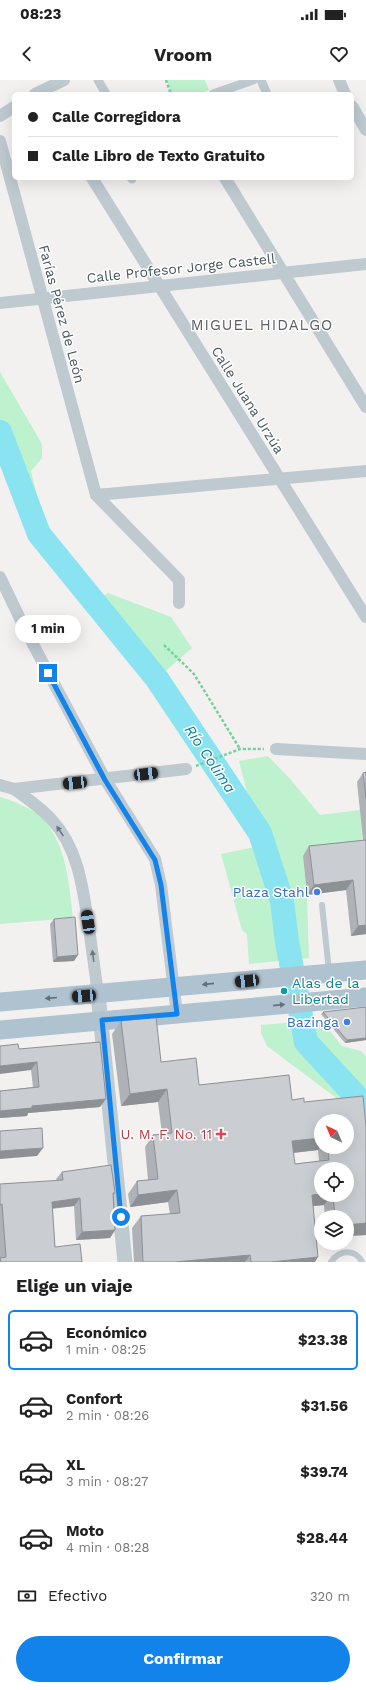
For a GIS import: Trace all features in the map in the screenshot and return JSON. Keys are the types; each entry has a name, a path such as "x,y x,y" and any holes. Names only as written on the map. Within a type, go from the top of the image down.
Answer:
{"main road":[{"path":"0,1002 175,988 366,970"},
{"path":"0,1030 366,997"}],"street":[{"path":"39,92 64,80"},
{"path":"98,80 105,92"},
{"path":"219,92 253,80"},
{"path":"261,80 266,92"},
{"path":"339,80 344,92"},
{"path":"0,116 12,108"},
{"path":"354,109 366,130"},
{"name":"Farías Pérez de León","path":"0,142 96,495"},
{"name":"Calle Juana Urzúa","path":"93,180 366,617"},
{"path":"226,180 366,407"},
{"name":"Calle Profesor Jorge Castell","path":"0,303 366,264"},
{"path":"96,495 366,471"},
{"path":"96,495 179,580 179,603"},
{"path":"0,577 27,633 105,780 155,860 161,885 175,988 177,1014"},
{"path":"276,749 366,754"},
{"path":"14,789 105,780 186,769"},
{"path":"0,785 14,789 52,820 64,837 82,879 102,1020 125,1262"}],"lane":[{"path":"321,974 322,905"},
{"path":"331,1262 336,1256 346,1252 355,1254 362,1262"}],"path":[{"path":"166,80 170,92"},
{"path":"164,645 194,674 240,749"},
{"path":"186,769 240,749 276,749"}],"green space":[{"path":"167,80 205,80 209,90 204,92 171,92"},
{"path":"0,372 42,444 42,458 31,471 40,507 27,520 0,462"},
{"path":"108,593 171,617 192,648 153,682 144,681 84,606"},
{"path":"268,756 291,780 320,815 360,810 363,849 303,856 307,895 309,958 249,964 247,934 242,930 221,854 270,844 247,792 239,761"},
{"path":"0,797 33,811 50,827 65,865 73,918 0,924"},
{"path":"321,1020 342,1046 361,1051 366,1056 366,1181 359,1115 267,1046 261,1033 261,1025"}],"building":[{"path":"366,772 366,798 363,773"},
{"name":"Plaza Stahl","path":"366,840 366,925 358,926 353,880 314,885 309,846"},
{"path":"75,917 78,955 57,957 54,919"},
{"path":"366,1007 366,1038 347,1040 323,1012"},
{"name":"U. M. F. No. 11","path":"156,1017 161,1062 196,1058 199,1085 289,1075 292,1100 304,1098 304,1102 363,1096 366,1127 366,1223 354,1224 354,1210 334,1210 334,1202 354,1202 354,1162 314,1162 314,1195 312,1195 314,1216 314,1250 317,1250 318,1257 271,1262 251,1262 250,1255 175,1262 143,1262 141,1216 180,1213 177,1190 138,1195 137,1181 158,1179 153,1135 172,1133 167,1089 130,1094 121,1021"},
{"path":"100,1042 106,1099 32,1106 32,1108 0,1111 0,1091 39,1087 37,1062 0,1066 0,1046 18,1044 19,1049"},
{"path":"42,1128 43,1148 0,1151 0,1131"},
{"path":"111,1165 115,1193 113,1193 115,1230 82,1232 80,1198 52,1202 55,1247 80,1244 82,1262 1,1262 0,1258 6,1257 2,1204 0,1205 0,1184 63,1180 62,1172"}],"waterway":[{"name":"Río Colima","path":"0,432 39,534 157,679 260,833 282,901 287,942 306,1042 366,1107"}],"place":[{"name":"Plaza Stahl","path":"317,892"},
{"name":"Alas de la Libertad","path":"284,991"},
{"name":"Bazinga","path":"347,1022"},
{"name":"U. M. F. No. 11","path":"221,1134"}],"district":[{"name":"MIGUEL HIDALGO","path":"262,325"}],"route":[{"path":"48,673 105,780 155,860 161,885 163,909 175,988 177,1014 102,1020 121,1217"}]}
